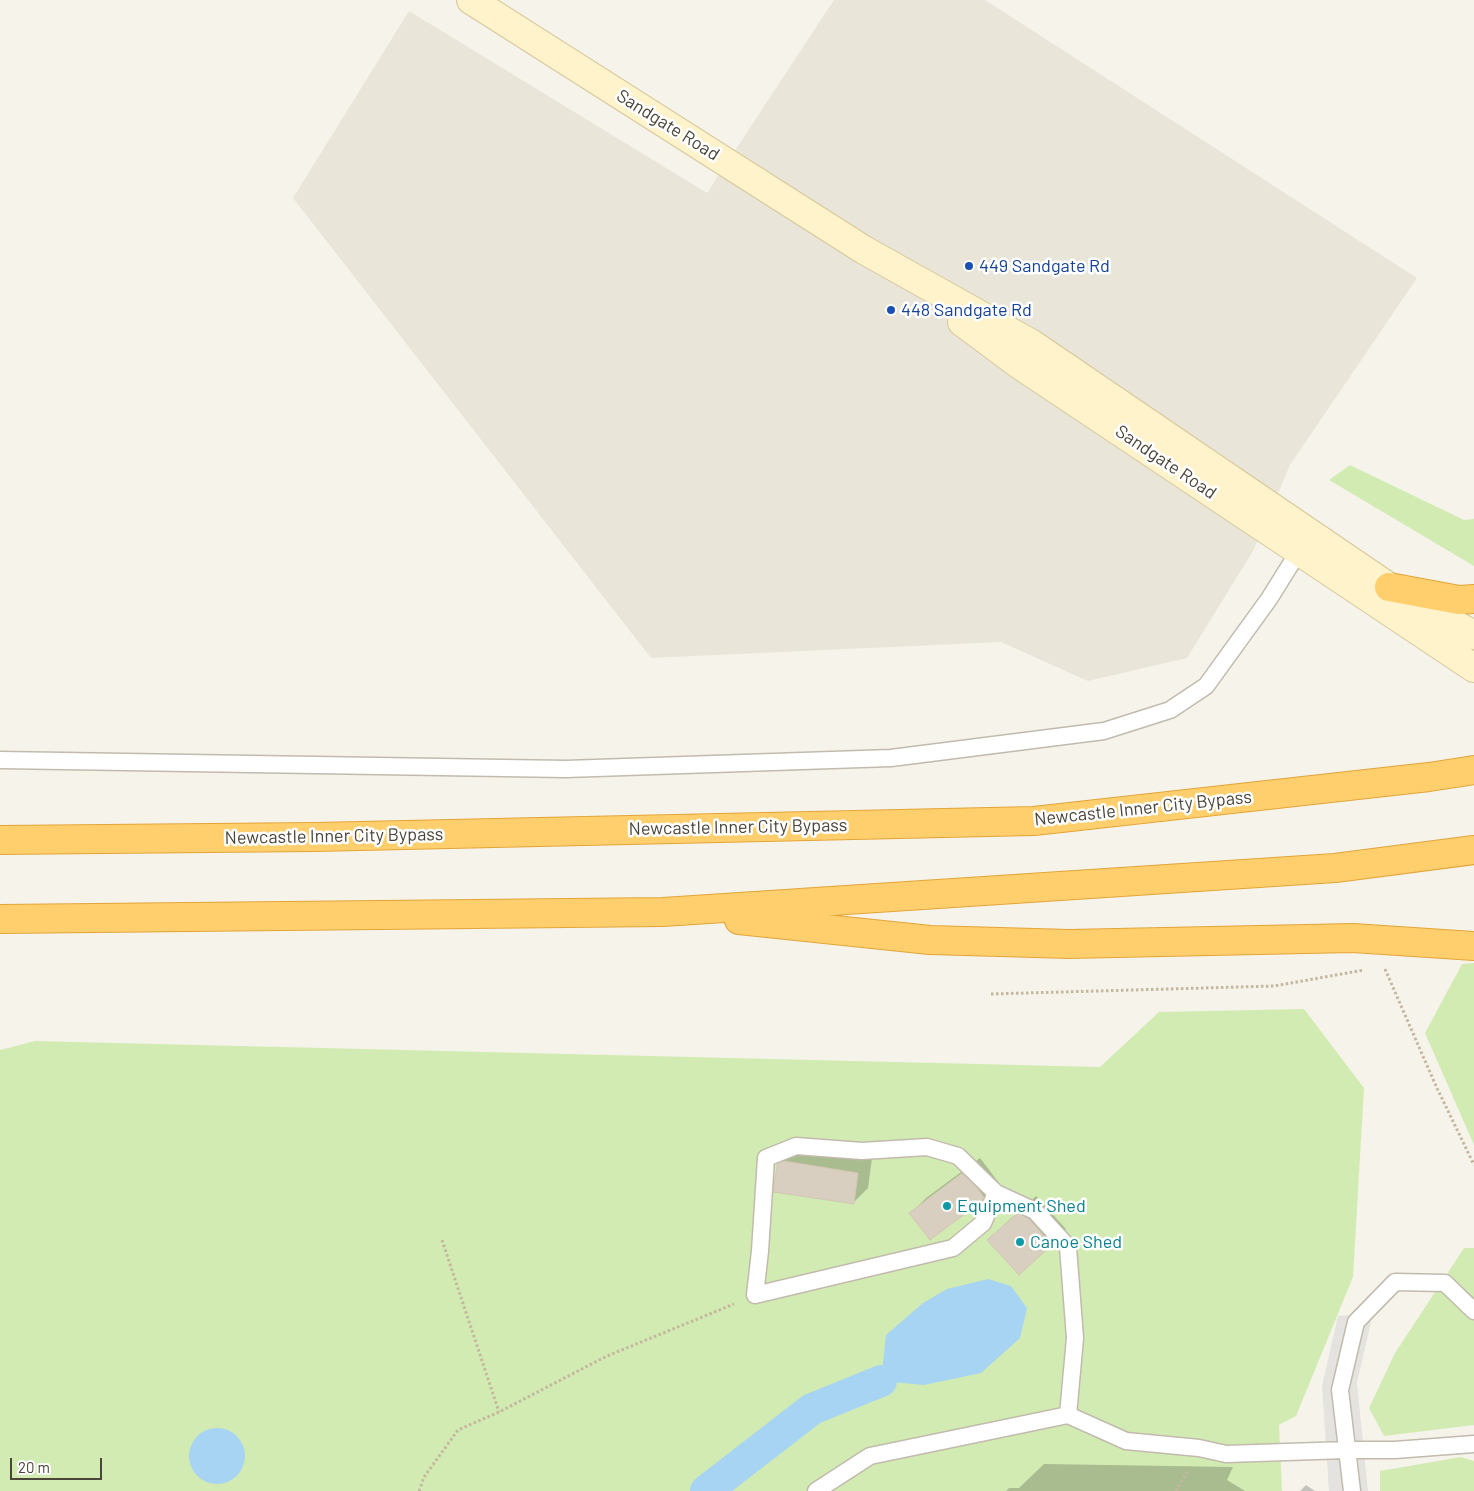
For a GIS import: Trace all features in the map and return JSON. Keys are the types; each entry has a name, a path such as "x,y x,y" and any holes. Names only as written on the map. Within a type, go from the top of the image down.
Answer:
{"highway":[{"path":"1389,587 1459,600 1474,599"},
{"name":"Newcastle Inner City Bypass","path":"0,840 315,837 1034,820 1429,777 1474,770"},
{"path":"0,918 663,912 1335,868 1474,850"},
{"path":"663,912 930,940 1069,944 1353,938 1474,946"}],"main road":[{"name":"Sandgate Road","path":"471,0 864,250 1032,344 1389,587 1474,636"},
{"name":"Sandgate Road","path":"864,250 1017,363 1474,668"}],"lane":[{"path":"0,760 566,769 891,758 1104,731 1170,710 1206,686 1269,599 1299,551"},
{"path":"996,1193 983,1223 953,1248 755,1295 766,1158 796,1146 862,1151 927,1147 958,1156 996,1193 1034,1211 1068,1247 1076,1338 1068,1415"},
{"path":"1352,1491 1340,1390 1356,1322 1395,1282 1445,1283 1474,1311"},
{"path":"816,1491 870,1456 1068,1415 1126,1441 1199,1448 1226,1454 1395,1450 1474,1444"}],"path":[{"path":"1394,966 1384,966 1436,1086 1474,1165"},
{"path":"991,994 1274,986 1366,970"},
{"path":"442,1240 499,1412"},
{"path":"419,1491 424,1477 458,1430 499,1412 607,1356 755,1295"}],"shaded area":[{"path":"834,0 985,0 1417,278 1290,465 1253,551 1187,658 1088,681 1001,642 651,658 293,198 409,11 707,193"},
{"path":"1373,1313 1357,1383 1368,1491 1329,1491 1322,1386 1338,1316"}],"green space":[{"path":"1350,465 1464,520 1474,519 1474,566 1329,480"},
{"path":"1474,963 1474,1145 1425,1033 1462,964"},
{"path":"1304,1009 1364,1088 1353,1277 1296,1416 1279,1425 1282,1491 0,1491 0,1050 35,1041 1100,1067 1159,1012"},
{"path":"1464,1248 1474,1248 1474,1425 1384,1436 1369,1408 1395,1353"},
{"path":"1461,1457 1474,1461 1474,1491 1380,1491 1380,1471"}],"water":[{"path":"988,1279 1011,1286 1027,1308 1020,1338 981,1373 924,1385 881,1381 886,1335 923,1303 947,1289"},
{"path":"211,1428 223,1428 233,1432 241,1440 245,1456 241,1472 233,1480 223,1484 211,1484 201,1480 193,1472 189,1462 189,1450 193,1440 201,1432"}],"building":[{"path":"778,1160 858,1173 854,1204 773,1192"},
{"name":"Equipment Shed","path":"965,1171 985,1199 930,1240 909,1213"},
{"name":"Canoe Shed","path":"1021,1210 1052,1245 1019,1275 987,1240"}],"waterway":[{"path":"706,1491 812,1409 881,1381"}],"place":[{"name":"449 Sandgate Rd","path":"969,266"},
{"name":"448 Sandgate Rd","path":"891,310"},
{"name":"Equipment Shed","path":"947,1206"},
{"name":"Canoe Shed","path":"1020,1242"}]}
